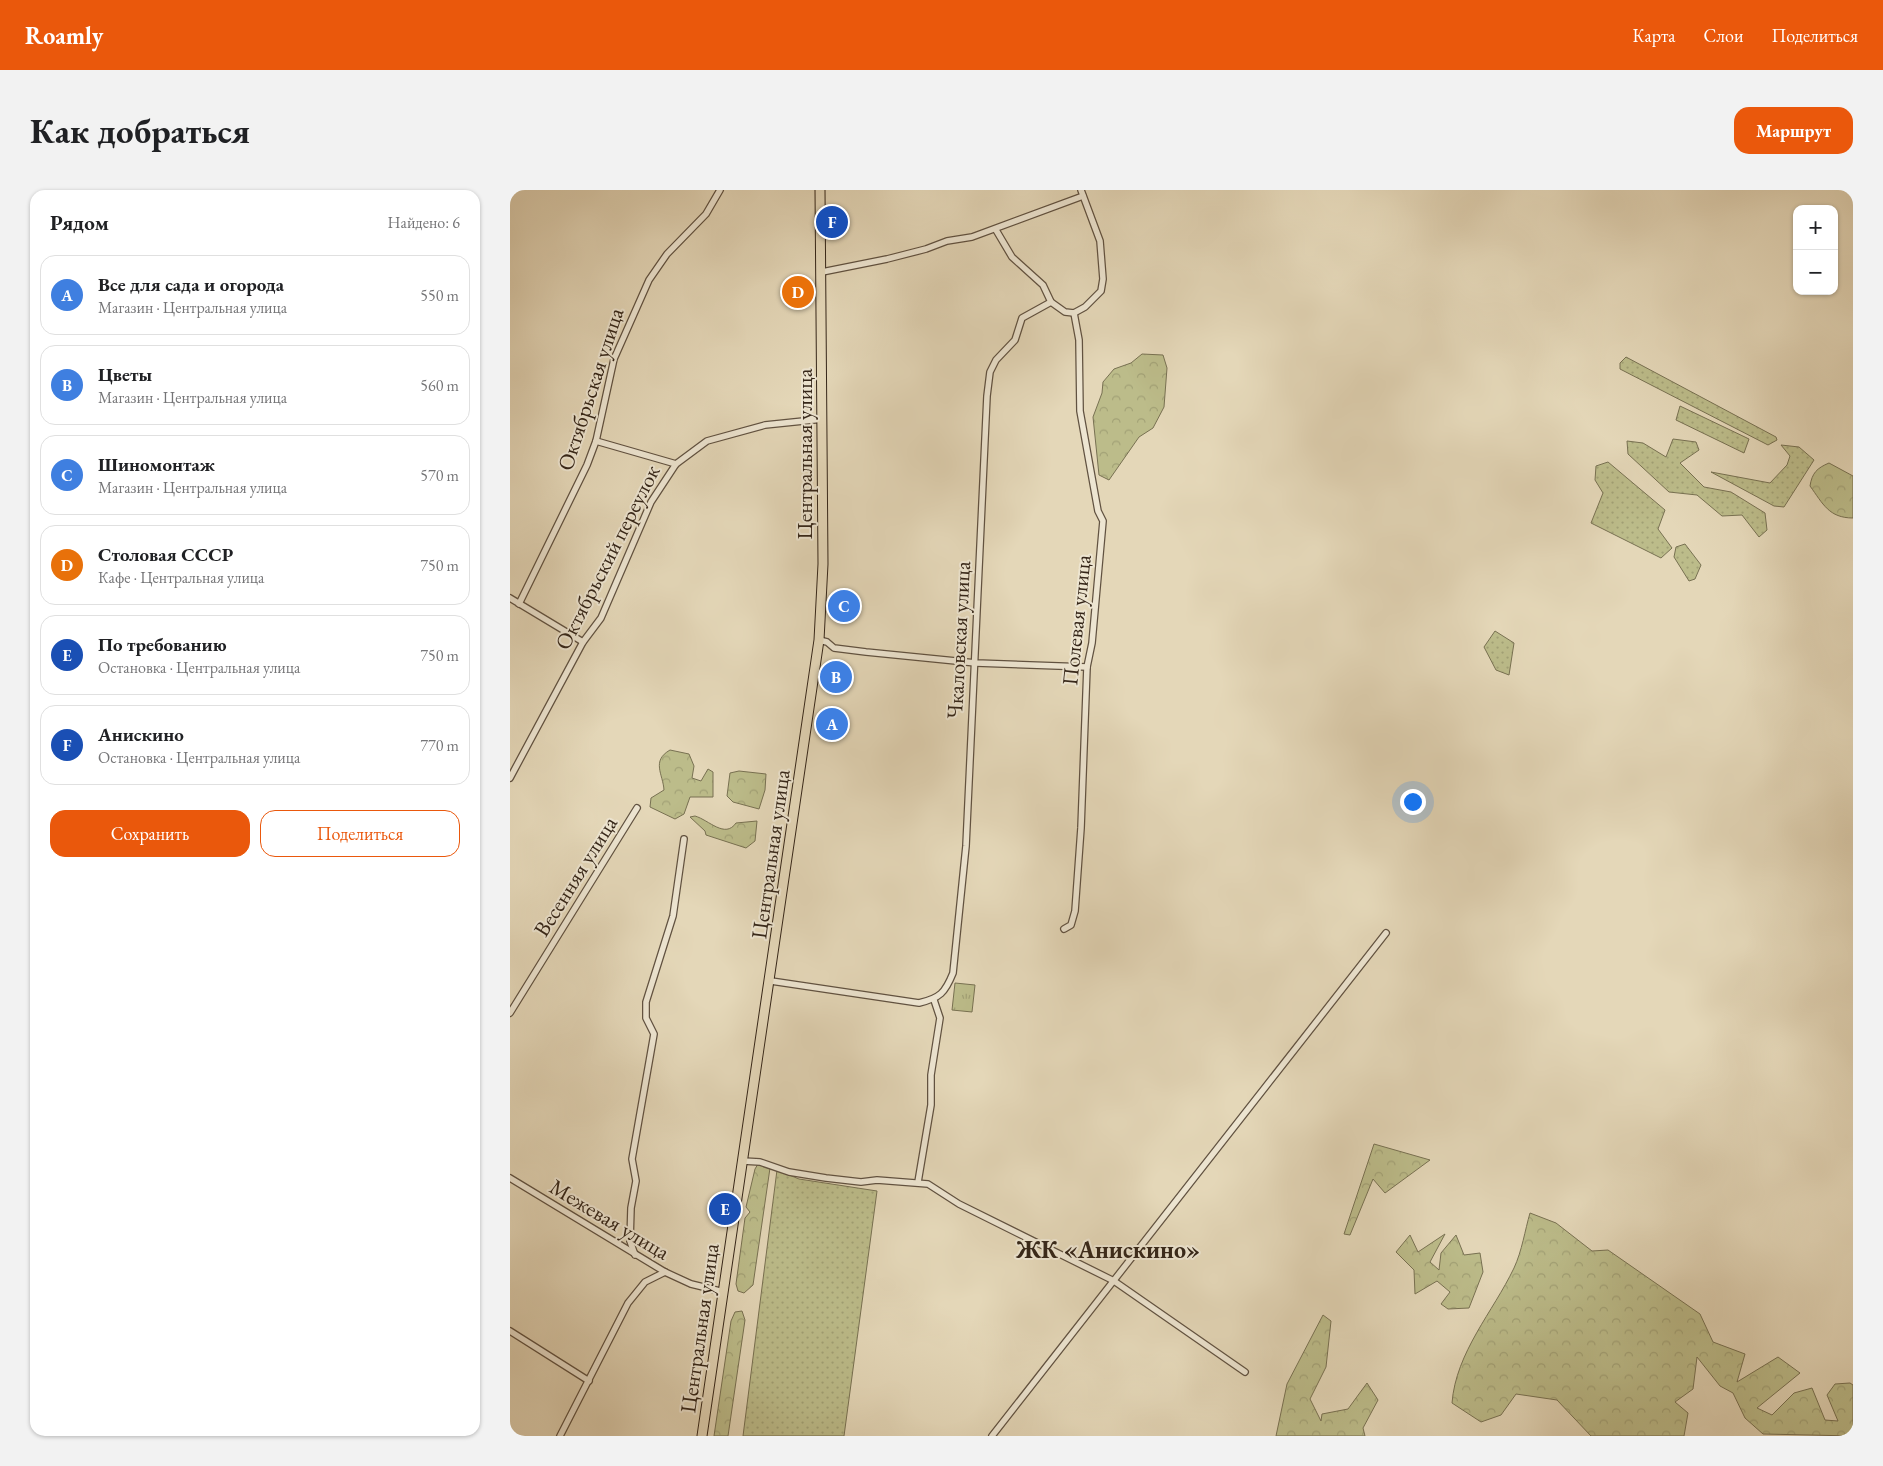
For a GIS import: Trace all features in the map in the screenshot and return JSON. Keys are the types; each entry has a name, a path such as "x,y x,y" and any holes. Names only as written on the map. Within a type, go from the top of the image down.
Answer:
{"main road":[{"name":"Центральная улица","path":"702,1436 771,981 819,640 823,564 820,190"}],"street":[{"name":"Октябрьская улица","path":"519,604 587,465 596,441 614,359 649,280 667,254 706,214 720,190"},
{"path":"822,272 887,259 926,249 947,241 972,237 996,230 1082,193 1100,242 1103,279 1101,291 1085,307 1074,313 1065,312 1051,302 1043,285 1012,257 996,230"},
{"name":"Чкаловская улица","path":"934,1000 948,986 953,973 959,924 976,663 983,483 990,372 996,360 1015,340 1022,318 1051,302"},
{"name":"Полевая улица","path":"1064,930 1071,925 1075,911 1081,828 1087,667 1092,643 1103,521 1098,510 1080,410 1079,340 1074,313"},
{"name":"Октябрьский переулок","path":"510,778 583,642 601,618 651,502 676,464 707,441 765,425 822,419"},
{"path":"596,441 676,464"},
{"path":"510,598 583,642"},
{"path":"819,640 827,642 834,648 976,663 1087,667"},
{"name":"Весенняя улица","path":"510,1013 637,808"},
{"path":"635,1255 630,1240 631,1208 636,1181 632,1159 654,1034 646,1018 646,1002 673,916 684,839"},
{"path":"992,1436 1386,933"},
{"path":"771,981 900,1002 919,1003 934,1000 940,1018 931,1075 931,1104 918,1182"},
{"path":"743,1161 760,1162 789,1172 861,1182 876,1180 928,1184 959,1204 1114,1281 1245,1372"},
{"name":"Межевая улица","path":"510,1178 665,1272 692,1284 724,1292"},
{"name":"Центральная улица","path":"560,1436 628,1303 645,1282 665,1272"},
{"path":"510,1331 588,1381"}],"green space":[{"path":"1142,354 1163,355 1167,368 1164,407 1153,428 1139,437 1109,480 1099,475 1093,417 1102,393 1103,382 1114,369 1131,363"},
{"path":"1626,357 1776,437 1777,440 1768,445 1620,369 1620,363"},
{"path":"1680,406 1749,439 1744,453 1676,420"},
{"path":"1673,439 1696,442 1699,450 1680,463 1704,487 1731,492 1765,513 1767,530 1759,537 1742,515 1722,516 1697,495 1669,492 1628,454 1627,441 1643,443 1666,457"},
{"path":"1781,445 1799,447 1814,460 1784,507 1774,506 1711,472 1770,483 1787,465 1790,456"},
{"path":"1608,462 1665,510 1658,529 1672,548 1661,558 1591,523 1603,493 1595,480 1596,466"},
{"path":"1829,463 1853,476 1853,518 1838,516 1832,513 1810,486 1816,472"},
{"path":"1685,544 1701,565 1695,579 1689,581 1674,557 1676,547"},
{"path":"1495,631 1514,643 1509,675 1496,670 1484,647"},
{"path":"670,750 689,754 694,766 692,778 701,781 708,769 713,772 713,797 690,797 684,814 675,819 650,807 651,798 664,790 659,763 664,754"},
{"path":"739,771 766,774 765,790 759,809 733,802 727,796 730,773"},
{"path":"695,816 722,829 732,827 736,823 757,821 755,841 746,848 706,835 705,831 690,817"},
{"path":"955,983 975,985 972,1012 952,1010"},
{"path":"1374,1144 1430,1160 1385,1193 1373,1179 1350,1235 1344,1234"},
{"path":"758,1164 770,1168 753,1285 744,1293 738,1291 736,1284 745,1218 750,1212 746,1207 755,1169"},
{"path":"777,1170 799,1179 877,1191 844,1436 743,1436"},
{"path":"1530,1213 1556,1223 1592,1251 1608,1250 1700,1314 1713,1342 1745,1354 1737,1382 1778,1357 1800,1373 1757,1408 1772,1415 1794,1393 1812,1388 1825,1420 1838,1421 1827,1395 1835,1384 1850,1383 1853,1385 1853,1436 1763,1434 1745,1418 1733,1393 1720,1386 1697,1357 1693,1389 1675,1402 1688,1413 1684,1436 1591,1436 1557,1400 1516,1394 1501,1415 1481,1422 1452,1403 1460,1367 1468,1349 1514,1268"},
{"path":"1445,1234 1430,1262 1439,1270 1441,1253 1456,1235 1464,1255 1480,1253 1483,1272 1469,1308 1448,1309 1441,1304 1450,1292 1437,1281 1415,1294 1414,1270 1396,1252 1410,1235 1418,1252"},
{"path":"742,1311 745,1320 728,1436 714,1436 731,1321 735,1312"},
{"path":"1323,1315 1331,1321 1326,1367 1310,1399 1321,1421 1322,1414 1348,1409 1367,1383 1378,1400 1363,1428 1365,1436 1276,1436 1287,1384"}],"place":[{"name":"Анискино","path":"832,222"},
{"name":"Столовая СССР","path":"798,292"},
{"name":"Шиномонтаж","path":"844,606"},
{"name":"Цветы","path":"836,677"},
{"name":"Все для сада и огорода","path":"832,724"},
{"name":"По требованию","path":"725,1209"}],"district":[{"name":"ЖК «Анискино»","path":"1108,1250"}]}
